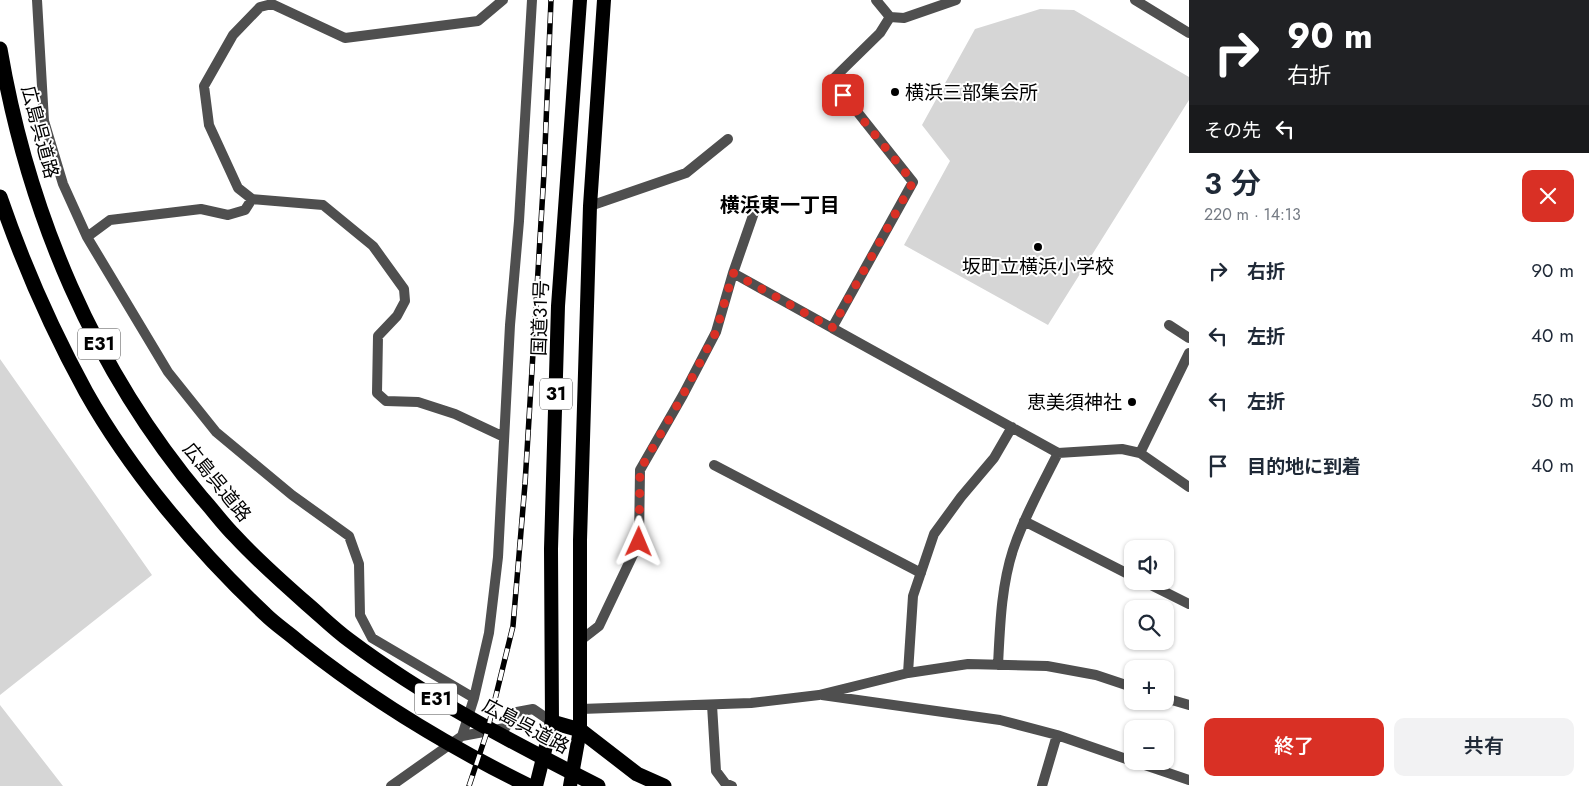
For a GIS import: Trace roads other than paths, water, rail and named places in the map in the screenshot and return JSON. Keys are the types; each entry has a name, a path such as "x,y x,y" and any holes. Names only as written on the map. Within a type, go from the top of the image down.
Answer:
{"highway":[{"name":"国道31号","path":"536,786 552,722 552,549 558,306 580,0"},
{"name":"31","path":"570,786 580,730 581,709 580,540 590,206 604,0"},
{"name":"広島呉道路","path":"0,49 21,149 43,220 80,308 116,377 156,438 189,482 234,535 348,639 394,672 438,700 517,745 598,786"},
{"name":"E31","path":"0,197 13,236 52,324 87,393 128,456 162,502 210,557 266,615 327,664 376,698 429,731 529,786"},
{"path":"552,722 580,730 636,774 664,786"}],"street":[{"path":"37,0 44,121 62,184 87,237 168,372 216,432 292,495 349,536 359,564 360,615 372,638 474,698"},
{"path":"503,0 478,22 345,38 272,4 260,7 232,35 204,86 209,125 238,188 252,199 322,205 373,246 404,289 405,301 397,316 378,336 377,393 386,401 418,402 455,414 504,437"},
{"path":"462,736 474,698 489,633 498,556 532,0"},
{"path":"876,0 890,17 904,18 956,0"},
{"path":"1135,0 1189,33"},
{"path":"832,328 913,182 832,80 880,33 890,17"},
{"path":"590,206 686,173 728,139"},
{"path":"87,237 110,220 201,209 228,215 245,210 252,199"},
{"path":"581,640 599,626 639,542 640,470 716,332 733,273 757,204"},
{"path":"733,273 1058,453 1122,449 1140,453 1189,487"},
{"path":"1169,326 1189,338"},
{"path":"1140,453 1189,353"},
{"path":"908,672 913,596 934,534 961,497 994,458 1012,427"},
{"path":"998,664 1002,598 1012,552 1024,521 1058,453"},
{"path":"714,465 921,574"},
{"path":"1024,521 1124,572"},
{"path":"1161,590 1189,604"},
{"path":"581,709 752,703 819,694 908,672 968,664 1047,666 1096,675 1124,684"},
{"path":"819,694 830,698 1000,720 1057,735 1124,758"},
{"path":"1174,701 1189,705"},
{"path":"712,705 716,771 725,783 732,786"},
{"path":"390,786 462,736 505,728 517,712 533,709 552,722"},
{"path":"1042,786 1057,735"},
{"path":"1160,770 1189,780"}],"railway":[{"path":"469,786 487,732 513,626 525,484 544,173 551,0"}],"place":[{"name":"横浜三部集会所","path":"895,92"},
{"name":"坂町立横浜小学校","path":"1038,247"},
{"name":"恵美須神社","path":"1132,402"}],"district":[{"name":"横浜東一丁目","path":"780,205"}]}
